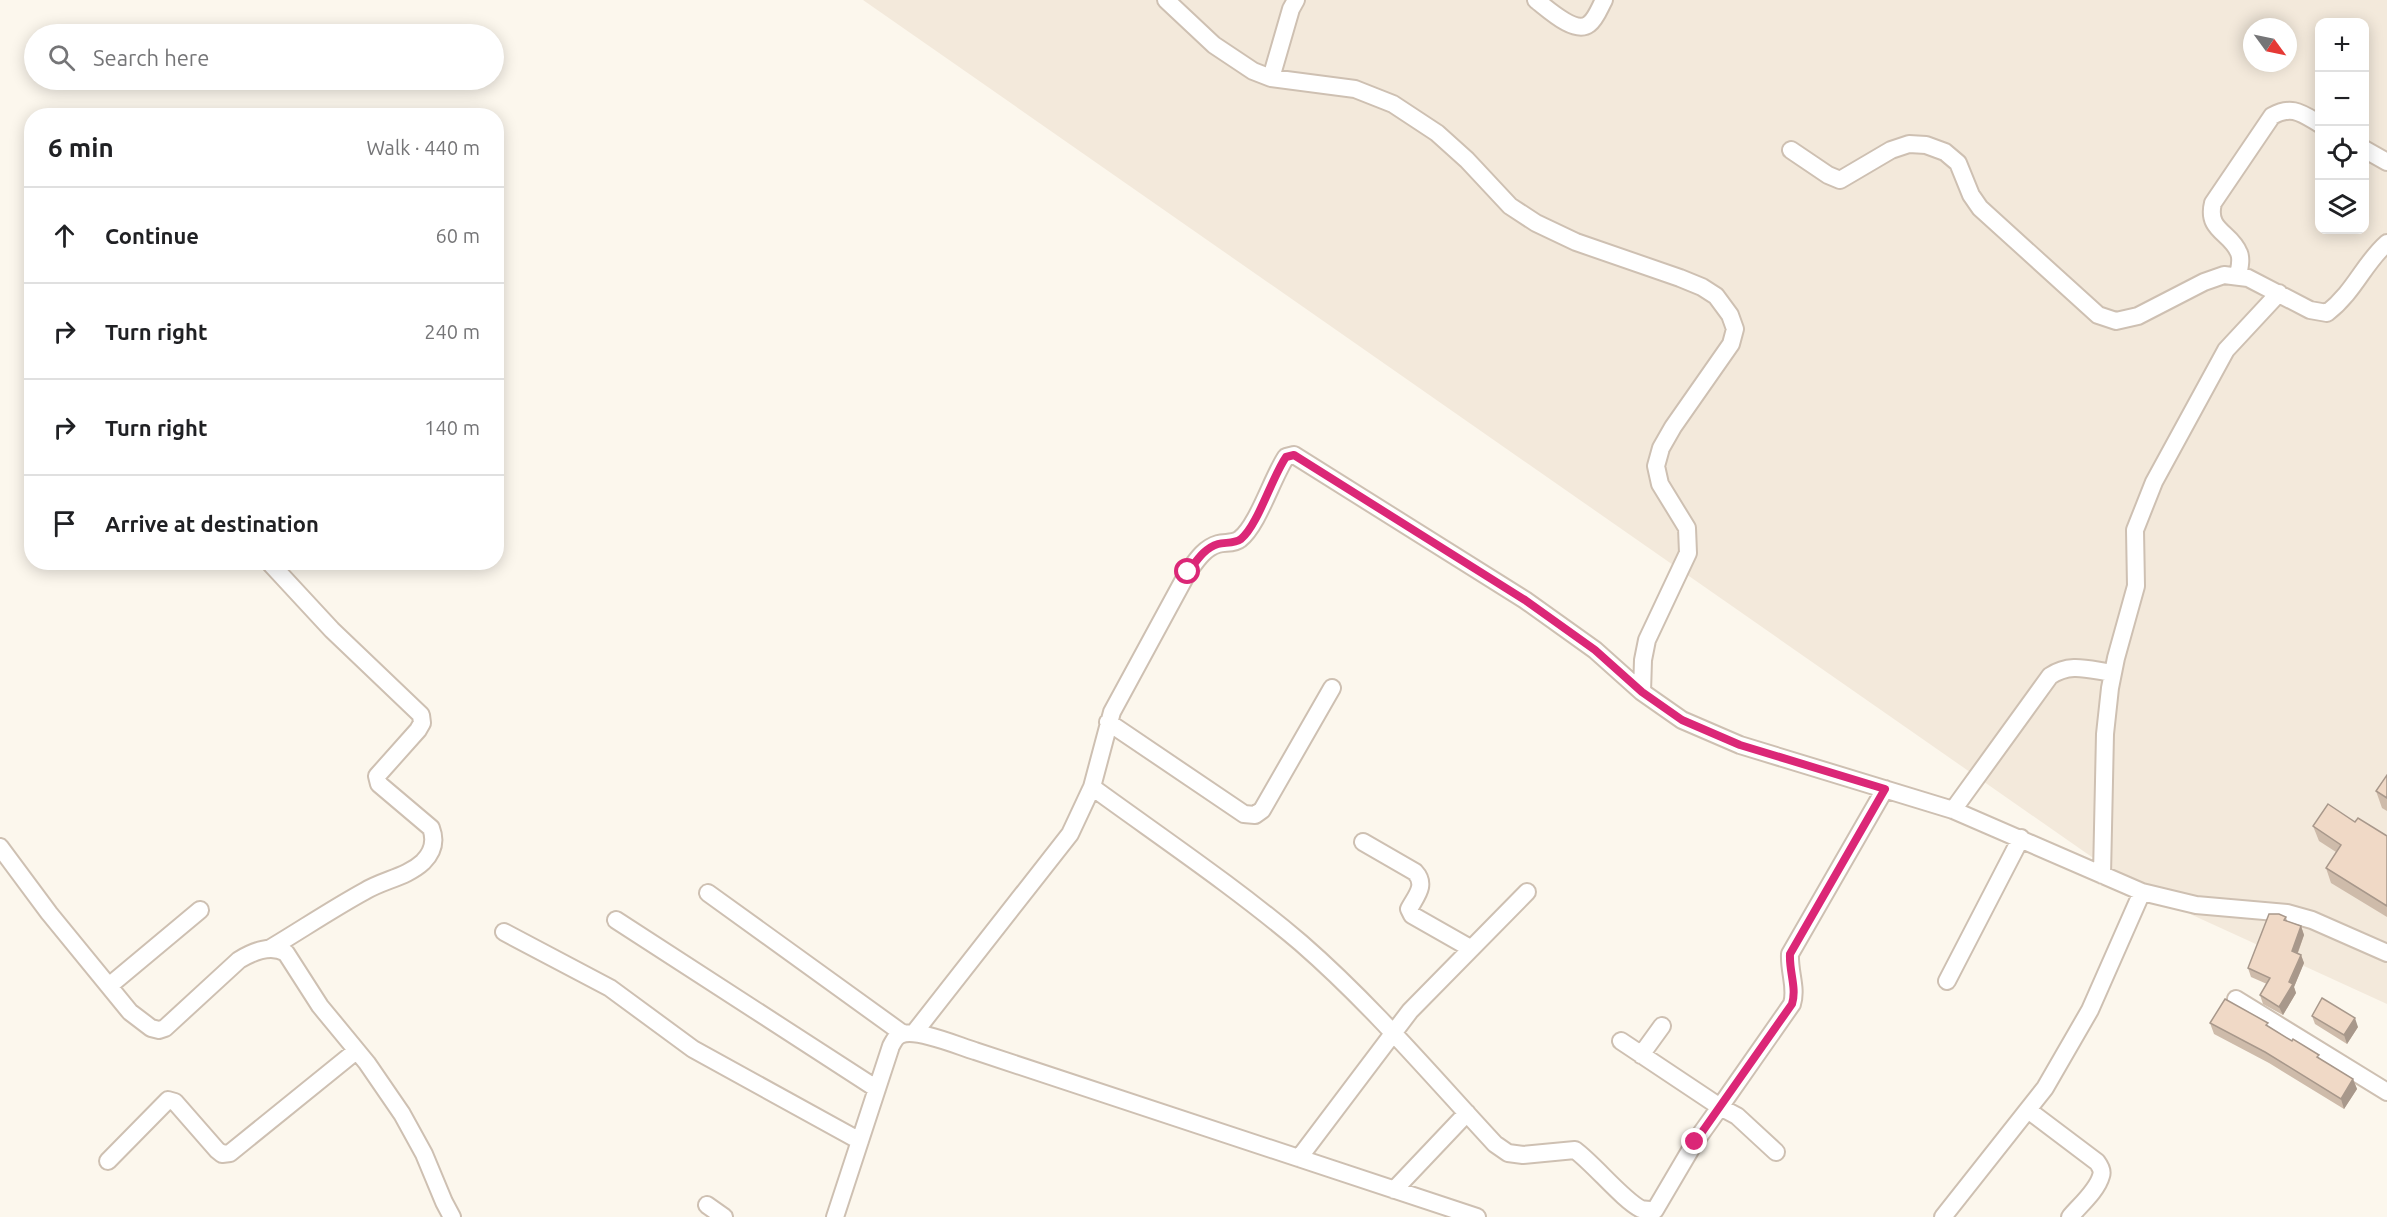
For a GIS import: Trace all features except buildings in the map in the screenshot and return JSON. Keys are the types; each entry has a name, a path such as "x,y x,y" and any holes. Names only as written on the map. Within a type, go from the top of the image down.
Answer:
{"street":[{"path":"1166,0 1233,60 1253,71 1271,78 1355,90 1393,104 1437,133 1467,160 1510,206 1536,223 1576,242 1702,287 1716,296 1730,315 1735,329 1731,344 1673,427 1661,448 1656,466 1660,483 1688,528 1688,553 1647,640 1643,660 1642,692"},
{"path":"1271,78 1291,9 1296,0"},
{"path":"1536,0 1572,26 1581,28 1590,24 1605,0"},
{"path":"2238,277 2241,255 2236,246 2212,220 2213,203 2272,116 2284,109 2296,111 2315,122"},
{"path":"1791,150 1839,180 1891,150 1910,144 1926,145 1945,152 1958,163 1971,195 1993,222 2098,315 2116,321 2138,316 2204,282 2224,275 2248,279 2310,310 2327,313 2353,287 2387,243"},
{"path":"2369,152 2387,162"},
{"path":"2102,875 2105,734 2113,673 2136,586 2135,530 2144,506 2226,350 2279,293"},
{"path":"835,1217 891,1046 896,1037 908,1033 1055,856 1070,834 1092,787 1108,722 1118,698 1188,572 1209,548 1240,539 1255,518 1279,466 1286,457 1294,455 1525,600 1595,650 1642,692 1682,720 1740,745 1953,810 2142,892 2196,905 2287,913 2312,920 2387,953"},
{"path":"268,949 367,890 411,871 432,849 435,838 431,828 379,784 377,776 418,730 422,723 421,715 332,630 276,570"},
{"path":"1953,810 2050,676 2061,669 2072,667 2113,673"},
{"path":"1108,722 1244,814 1255,815 1262,810 1332,688"},
{"path":"1092,787 1247,900 1301,944 1393,1035 1495,1144 1508,1153 1523,1155 1575,1150 1589,1160 1630,1201 1642,1210 1658,1213 1695,1142 1792,1004 1795,993 1789,967 1790,954 1885,789"},
{"path":"1947,981 2021,838"},
{"path":"1363,842 1415,872 1421,878 1422,886 1409,909 1412,915 1470,948"},
{"path":"0,847 49,913 109,986 141,1022 159,1030 177,1019 239,960 249,954 268,949 279,949 286,953 320,1006 402,1114 424,1154 444,1202 453,1217"},
{"path":"1299,1158 1410,1011 1527,892"},
{"path":"1942,1217 2045,1088 2090,1010 2142,892"},
{"path":"708,893 908,1033 975,1051 1478,1217"},
{"path":"109,986 200,910"},
{"path":"616,920 877,1089"},
{"path":"504,932 623,997 693,1049 860,1141"},
{"path":"2236,999 2387,1092"},
{"path":"1641,1055 1662,1026"},
{"path":"1621,1041 1737,1116 1776,1152"},
{"path":"108,1161 168,1100 176,1102 217,1150 222,1154 230,1153 356,1051"},
{"path":"2028,1110 2097,1162 2101,1169 2101,1176 2095,1186 2070,1217"},
{"path":"1394,1190 1467,1113"},
{"path":"707,1204 724,1217"}],"shaded area":[{"path":"863,0 2387,0 2387,1004 2142,892"}],"route":[{"path":"1188,572 1209,548 1240,539 1255,518 1279,466 1286,457 1294,455 1525,600 1595,650 1642,692 1682,720 1740,745 1885,789 1790,954 1789,967 1795,993 1792,1004 1695,1142"}]}
